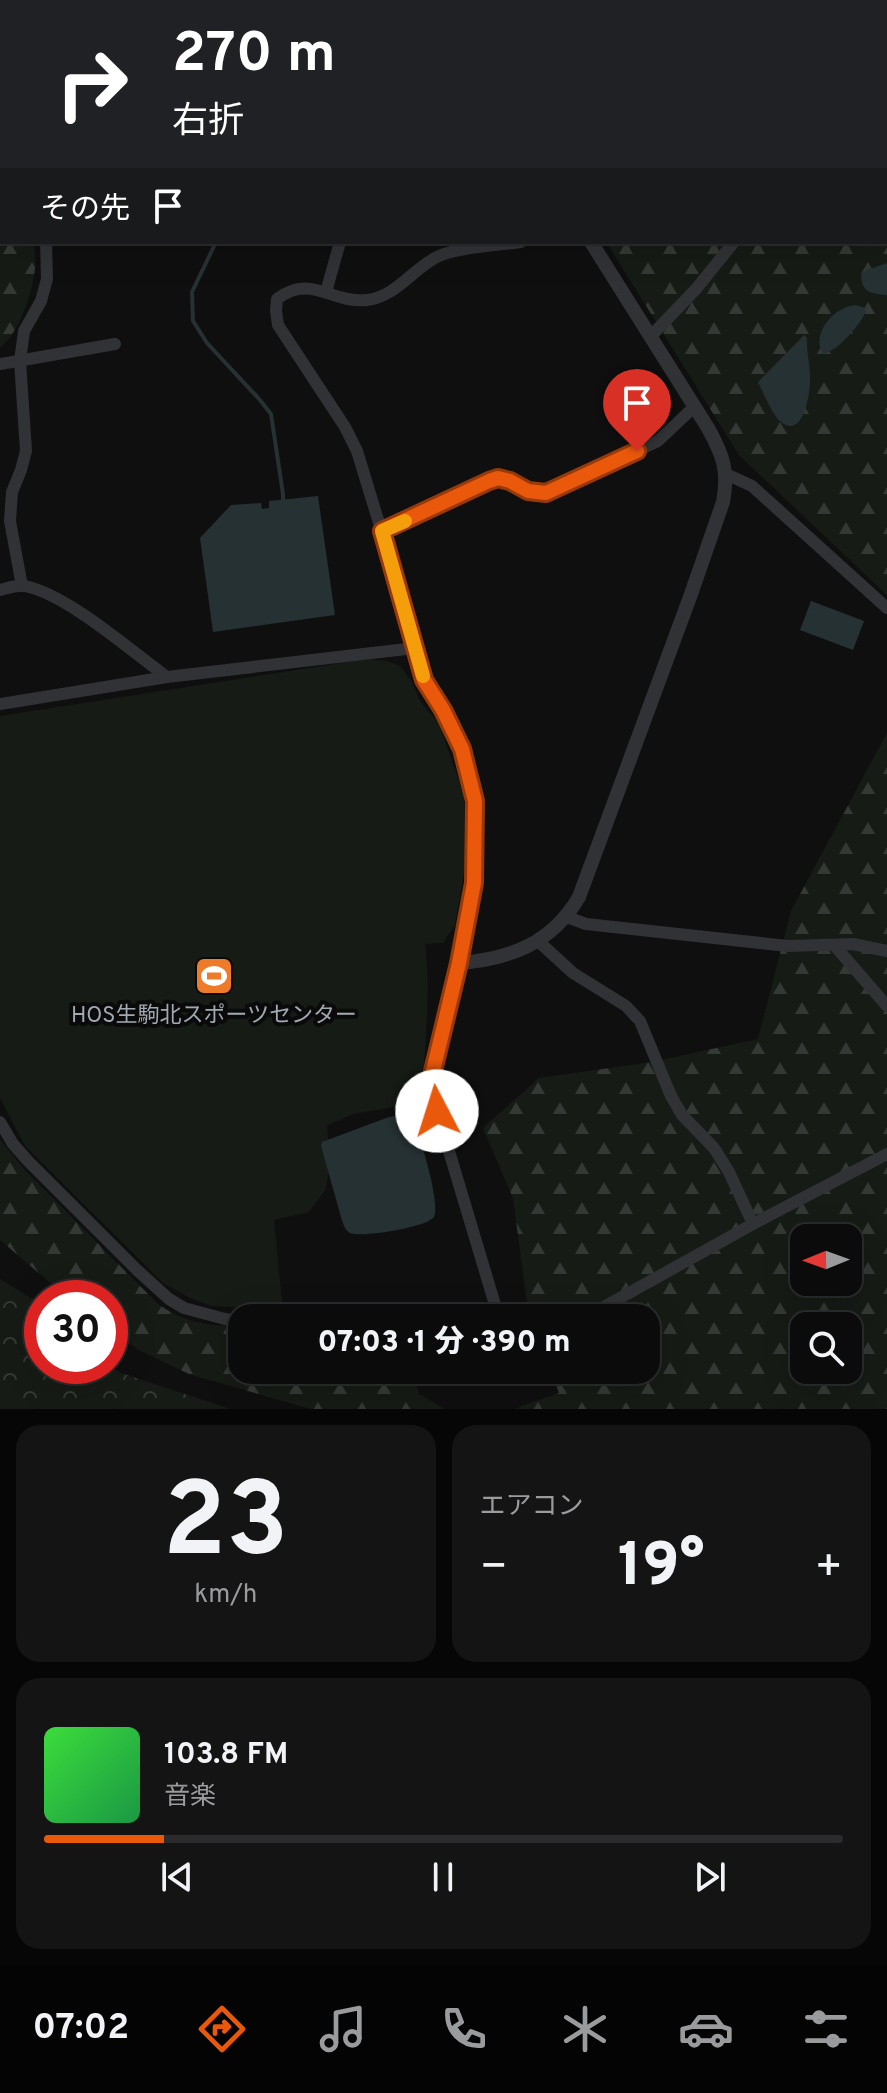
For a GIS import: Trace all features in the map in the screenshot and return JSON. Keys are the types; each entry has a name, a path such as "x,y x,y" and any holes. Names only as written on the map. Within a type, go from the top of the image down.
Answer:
{"street":[{"path":"22,586 10,521 12,492 26,451 20,361 24,331 41,301 47,279 46,244"},
{"path":"326,292 339,244"},
{"path":"495,1304 432,1089 474,883 475,801 462,749 424,680 357,451 345,427 278,325 276,311 277,299 298,288 310,288 346,299 366,300 388,294 437,256 507,244"},
{"path":"459,963 504,957 538,941 567,917 579,897 723,502 726,474 721,452 592,244"},
{"path":"650,337 696,289 732,244"},
{"path":"0,364 115,344"},
{"path":"382,531 498,478 528,491 546,493 658,441 694,407"},
{"path":"726,474 752,486 887,608"},
{"path":"0,590 22,586 52,596 71,606 167,677"},
{"path":"0,704 167,677 415,648"},
{"path":"567,917 586,924 772,944 853,944 887,951"},
{"path":"538,941 573,973 626,1006 640,1021 671,1096 682,1115 714,1148 753,1224"},
{"path":"834,945 887,1006"},
{"path":"0,1122 28,1161 169,1299 184,1308 228,1319"},
{"path":"609,1304 887,1154"}],"green space":[{"path":"0,244 34,244 34,277 24,311 13,333 0,347"},
{"path":"609,244 887,244 887,595 739,455"},
{"name":"HOS生駒北スポーツセンター","path":"367,659 388,661 400,666 412,682 420,701 439,724 464,795 465,864 455,925 443,943 425,944 427,1016 423,1088 417,1094 420,1114 401,1106 354,1114 327,1125 330,1162 326,1189 309,1212 274,1220 282,1304 212,1306 163,1283 25,1146 0,1098 0,716"},
{"path":"887,733 887,1409 514,1409 559,1393 555,1384 660,1384 660,1304 527,1304 513,1198 483,1128 539,1078 652,1062 758,1039 791,911"},
{"path":"0,1139 22,1167 158,1304 189,1320 228,1326 228,1384 416,1384 419,1394 445,1409 311,1409 189,1374 128,1342 128,1280 47,1280 0,1240"},
{"path":"0,1279 24,1294 24,1384 128,1384 128,1375 230,1409 0,1409"}],"shaded area":[{"path":"887,263 887,295 868,291 861,274"},
{"path":"855,305 866,311 859,323 842,343 823,354 820,338 826,323 839,311"},
{"path":"804,335 807,338 810,371 808,397 799,421 788,426 774,413 758,382"},
{"path":"318,496 335,615 213,632 200,538 231,505 261,503 262,509 269,508 269,501"},
{"path":"811,601 864,621 853,650 800,630"},
{"path":"400,1115 411,1121 424,1153 435,1198 434,1217 394,1231 350,1233 341,1217 322,1142"}],"waterway":[{"path":"215,244 192,292 193,321 207,343 271,414 283,504"}],"slow traffic":[{"path":"405,521 382,531 423,676"}],"place":[{"name":"HOS生駒北スポーツセンター","path":"214,976"}],"route":[{"path":"437,1111 432,1089 433,1071 474,883 475,801 462,749 424,680 382,531 498,478 528,491 546,493 637,451"}]}
